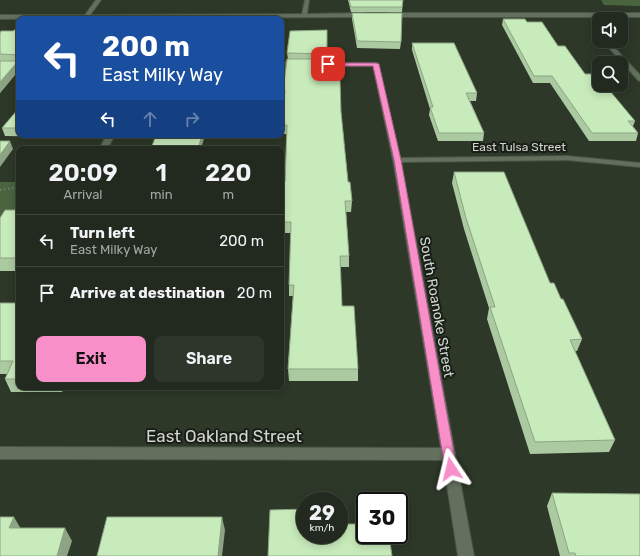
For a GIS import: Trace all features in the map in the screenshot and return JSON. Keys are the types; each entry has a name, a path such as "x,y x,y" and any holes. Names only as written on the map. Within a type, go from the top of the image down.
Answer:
{"street":[{"path":"87,16 99,0"},
{"path":"304,15 307,0"},
{"path":"195,16 372,15"},
{"path":"387,15 640,15"},
{"path":"0,17 16,17"},
{"path":"613,48 640,79"},
{"name":"South Roanoke Street","path":"284,64 376,64 397,160 466,556"},
{"name":"East Tulsa Street","path":"397,160 567,158 640,164"},
{"name":"East Oakland Street","path":"0,453 448,454"}],"path":[{"path":"0,190 16,187"}],"green space":[{"path":"601,0 640,0 640,6 604,5"},
{"path":"0,182 16,182 16,210 0,219"}],"building":[{"path":"349,0 403,0 402,7 351,7"},
{"path":"352,13 402,13 401,42 357,41"},
{"path":"503,19 525,19 527,22 542,22 558,46 565,46 585,74 592,74 592,92 611,92 635,121 628,121 638,133 592,133 552,76 534,76"},
{"path":"16,29 16,55 0,54 1,31 13,31"},
{"path":"327,30 327,54 287,53 290,31"},
{"path":"412,43 454,43 477,93 466,93 484,133 439,133 430,107 433,107"},
{"path":"287,59 327,59 327,80 340,80 341,112 348,182 350,182 352,201 345,201 349,256 340,256 342,306 354,306 358,369 288,369 294,285 289,285 291,222 284,222 284,182 287,125 284,125 284,83"},
{"path":"0,61 16,61 16,63 0,82"},
{"path":"16,112 16,128 2,128"},
{"path":"155,138 201,138 199,146 152,146"},
{"path":"0,141 10,141 0,155"},
{"path":"454,172 504,172 550,283 554,283 582,339 570,340 615,440 535,442 490,307 495,307 466,218"},
{"path":"5,210 16,210 16,258 0,258 0,218"},
{"path":"0,303 16,303 16,379 5,379 13,361 0,361"},
{"path":"552,493 640,494 640,556 576,556 575,553 569,553"},
{"path":"296,509 296,544 348,544 348,524 356,524 356,544 390,544 392,556 268,556 270,510"},
{"path":"0,517 14,517 9,528 65,528 57,556 0,556"},
{"path":"107,517 222,517 218,556 97,556"}],"route":[{"path":"328,64 376,64 397,160 451,469"}]}
